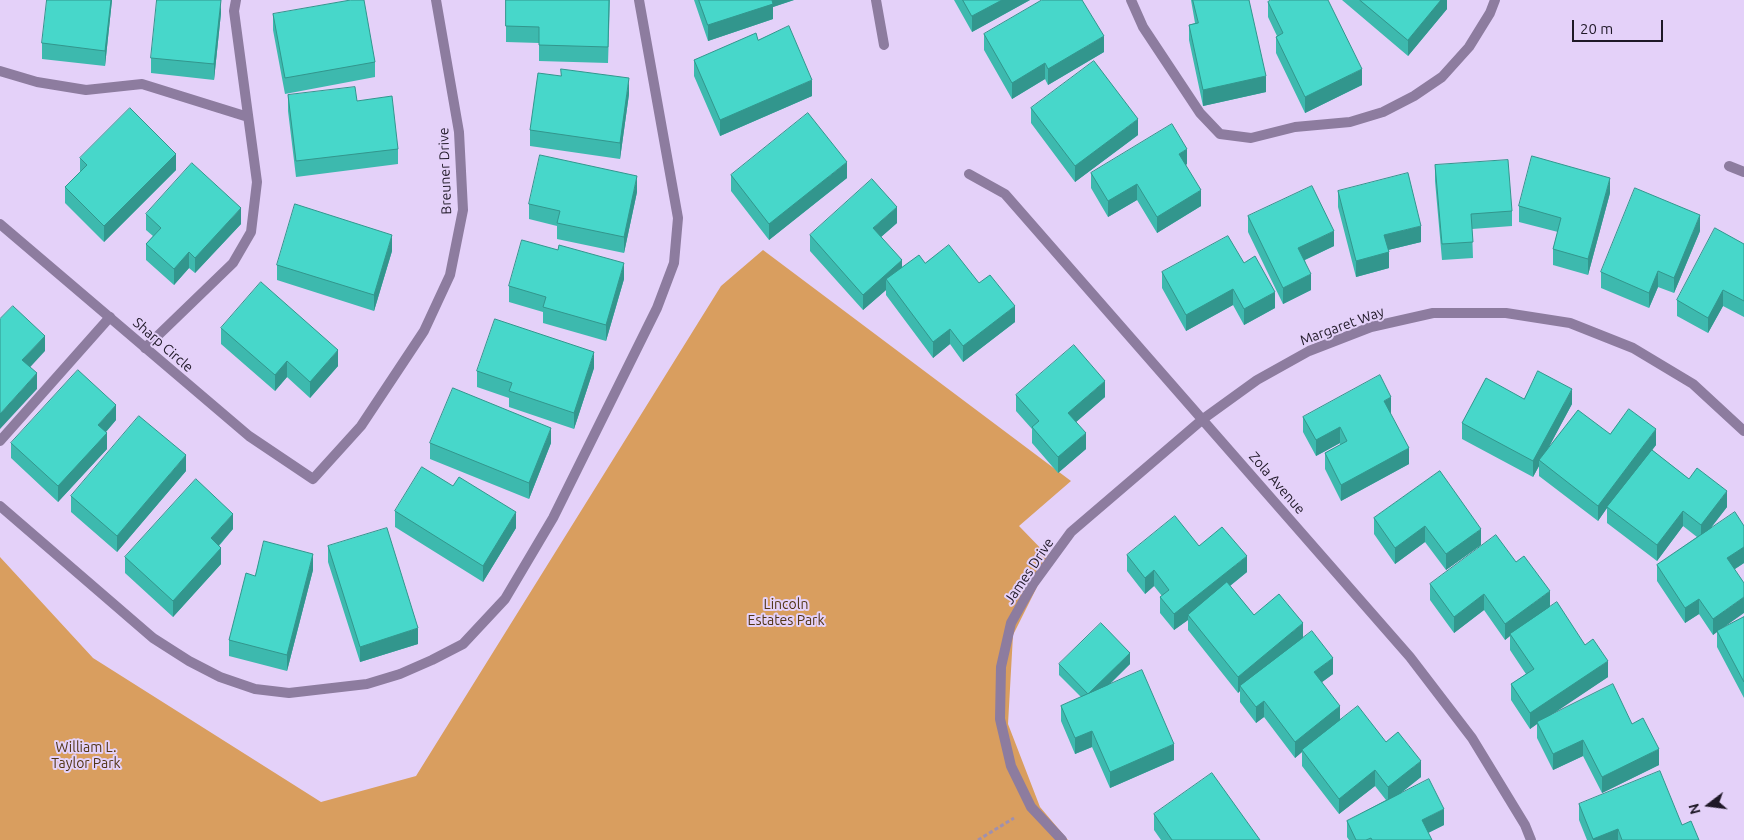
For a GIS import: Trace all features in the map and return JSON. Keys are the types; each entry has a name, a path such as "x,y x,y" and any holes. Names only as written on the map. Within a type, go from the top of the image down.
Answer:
{"street":[{"path":"145,348 233,263 251,232 257,182 234,11 236,0"},
{"name":"Breuner Drive","path":"313,479 361,426 424,331 450,275 463,210 459,132 436,0"},
{"path":"0,506 153,638 189,661 220,677 256,689 289,693 367,684 400,674 463,644 505,599 553,518 657,308 674,263 678,218 639,0"},
{"path":"876,0 884,45"},
{"path":"1131,0 1143,27 1200,113 1220,134 1251,138 1296,127 1350,122 1383,112 1414,96 1442,77 1468,47 1490,13 1495,0"},
{"path":"0,71 37,82 86,90 142,84 248,117"},
{"path":"1729,166 1744,172"},
{"name":"Zola Avenue","path":"969,174 1005,194 1203,418 1410,657 1472,738 1531,840"},
{"name":"Sharp Circle","path":"0,224 249,436 313,479"},
{"name":"Margaret Way","path":"1203,418 1257,380 1309,351 1371,327 1433,313 1506,313 1570,324 1633,348 1693,384 1744,431"},
{"path":"0,441 110,317"},
{"name":"James Drive","path":"1062,840 1031,807 1011,766 1000,719 1001,667 1011,623 1033,584 1072,532 1203,418"}],"path":[{"path":"978,840 1031,807"}],"green space":[{"name":"Lincoln Estates Park","path":"763,250 1071,481 1019,526 1051,559 1013,635 1008,724 1040,807 1068,840 0,840 0,557 93,658 321,802 416,776 721,286"}],"building":[{"path":"47,0 111,0 105,51 42,43"},
{"path":"157,0 221,0 214,64 151,58"},
{"path":"351,0 364,0 375,62 285,78 273,14"},
{"path":"506,0 609,0 608,47 539,45 539,27 506,26"},
{"path":"699,0 772,0 773,4 708,25"},
{"path":"963,0 1002,0 972,16"},
{"path":"1042,0 1082,0 1104,36 1048,69 1045,63 1012,83 984,34"},
{"path":"1193,0 1249,0 1266,76 1203,90 1189,25 1198,23"},
{"path":"1271,0 1328,0 1362,69 1305,97 1276,37 1283,33 1268,2"},
{"path":"1360,0 1441,0 1408,40"},
{"path":"789,26 812,80 720,120 694,60 756,33 758,40"},
{"path":"1094,61 1138,119 1075,166 1031,108"},
{"path":"561,69 629,78 620,143 530,130 538,73 561,76"},
{"path":"355,87 357,101 392,96 398,149 296,161 288,95"},
{"path":"130,108 176,154 104,226 65,187 87,165 80,158"},
{"path":"808,113 847,162 769,224 731,175"},
{"path":"1172,124 1187,149 1179,154 1201,190 1157,217 1137,184 1108,201 1091,173"},
{"path":"540,155 637,176 624,237 557,223 560,211 529,204"},
{"path":"1532,156 1610,178 1588,259 1553,249 1561,218 1519,206"},
{"path":"1508,160 1512,211 1471,214 1473,242 1442,244 1435,165"},
{"path":"192,163 241,208 195,258 189,252 174,269 146,244 161,228 146,214"},
{"path":"1408,173 1421,226 1384,235 1389,252 1356,261 1338,191"},
{"path":"872,179 897,207 873,228 902,260 863,295 810,235"},
{"path":"1312,186 1334,231 1298,248 1311,274 1283,288 1248,216"},
{"path":"1635,188 1700,215 1674,278 1658,271 1649,293 1601,272"},
{"path":"295,204 392,235 374,295 277,265"},
{"path":"1715,228 1744,244 1744,301 1723,290 1708,318 1677,300"},
{"path":"1228,236 1244,263 1255,256 1275,292 1244,309 1233,289 1186,315 1162,272"},
{"path":"522,240 558,250 559,245 624,263 606,325 543,307 546,297 509,286"},
{"path":"949,245 979,283 990,275 1015,306 963,346 950,329 933,342 886,279 919,255 925,263"},
{"path":"261,282 338,350 310,382 287,361 275,375 221,328"},
{"path":"13,306 45,336 22,360 37,373 0,414 0,319"},
{"path":"495,319 594,352 574,413 509,391 512,383 477,371"},
{"path":"1074,345 1105,381 1068,413 1086,433 1058,457 1032,427 1039,421 1016,395"},
{"path":"78,370 116,405 98,425 107,433 58,486 11,443"},
{"path":"1538,371 1572,389 1533,461 1462,423 1486,378 1524,399"},
{"path":"1380,375 1391,397 1384,401 1409,448 1341,485 1325,453 1347,441 1340,427 1316,440 1303,417"},
{"path":"453,388 551,428 529,483 430,443"},
{"path":"1629,409 1656,429 1598,506 1539,460 1578,410 1610,434"},
{"path":"139,416 186,455 117,536 71,496"},
{"path":"1652,450 1689,479 1697,468 1727,491 1701,525 1683,511 1657,545 1607,507"},
{"path":"422,467 453,486 459,477 516,512 483,566 395,511"},
{"path":"1440,471 1481,529 1446,554 1425,526 1395,548 1374,518"},
{"path":"196,479 233,514 211,538 221,548 173,601 125,557"},
{"path":"1735,512 1744,526 1744,547 1727,558 1744,583 1744,597 1713,619 1699,599 1685,608 1657,565"},
{"path":"1175,516 1199,546 1222,527 1247,556 1174,614 1160,597 1169,590 1154,570 1145,578 1127,555"},
{"path":"387,528 418,628 360,647 328,546"},
{"path":"1496,535 1516,562 1524,556 1550,591 1505,624 1484,594 1454,617 1430,584"},
{"path":"264,541 313,554 287,655 229,640 246,573 255,576"},
{"path":"1227,582 1254,615 1279,594 1303,623 1238,677 1188,615"},
{"path":"1557,602 1585,645 1593,639 1608,661 1530,713 1511,684 1534,669 1510,634"},
{"path":"1744,617 1744,682 1717,631"},
{"path":"1101,623 1130,653 1088,694 1059,664"},
{"path":"1312,631 1333,658 1314,672 1340,706 1295,742 1264,701 1256,707 1240,686"},
{"path":"1142,670 1174,744 1110,772 1092,731 1075,738 1061,706"},
{"path":"1613,684 1632,724 1643,718 1659,749 1602,777 1583,740 1553,754 1537,722"},
{"path":"1358,706 1386,742 1398,732 1421,761 1388,787 1375,770 1339,799 1302,750"},
{"path":"1660,771 1682,825 1691,821 1699,840 1622,840 1618,829 1593,839 1579,804"},
{"path":"1212,773 1260,840 1172,840 1154,814"},
{"path":"1429,779 1444,809 1422,820 1432,840 1372,840 1371,838 1356,840 1347,821"}],"park label":[{"name":"William L. Taylor Park","path":"86,756"}]}
